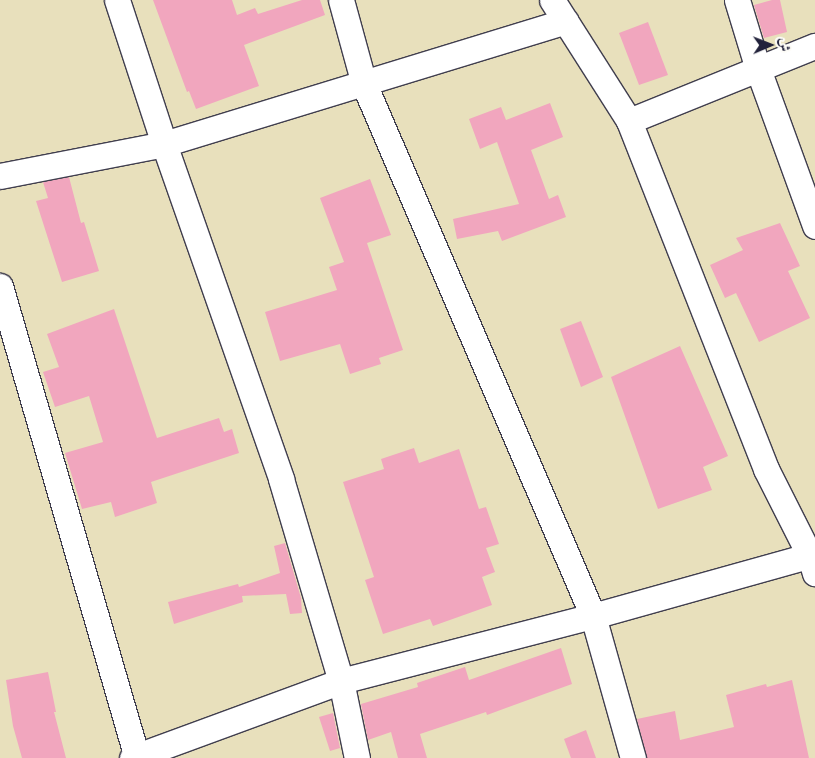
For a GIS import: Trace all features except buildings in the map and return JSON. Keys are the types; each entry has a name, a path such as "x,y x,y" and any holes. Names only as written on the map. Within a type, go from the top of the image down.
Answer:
{"street":[{"path":"117,0 164,144 281,479 341,681 357,758"},
{"path":"341,0 364,84 593,616 633,758"},
{"path":"0,286 135,757 341,681 813,561 766,469 629,121 552,0"},
{"path":"737,0 758,69 815,226"},
{"path":"0,176 164,144 566,21"},
{"path":"629,121 815,46"}]}
